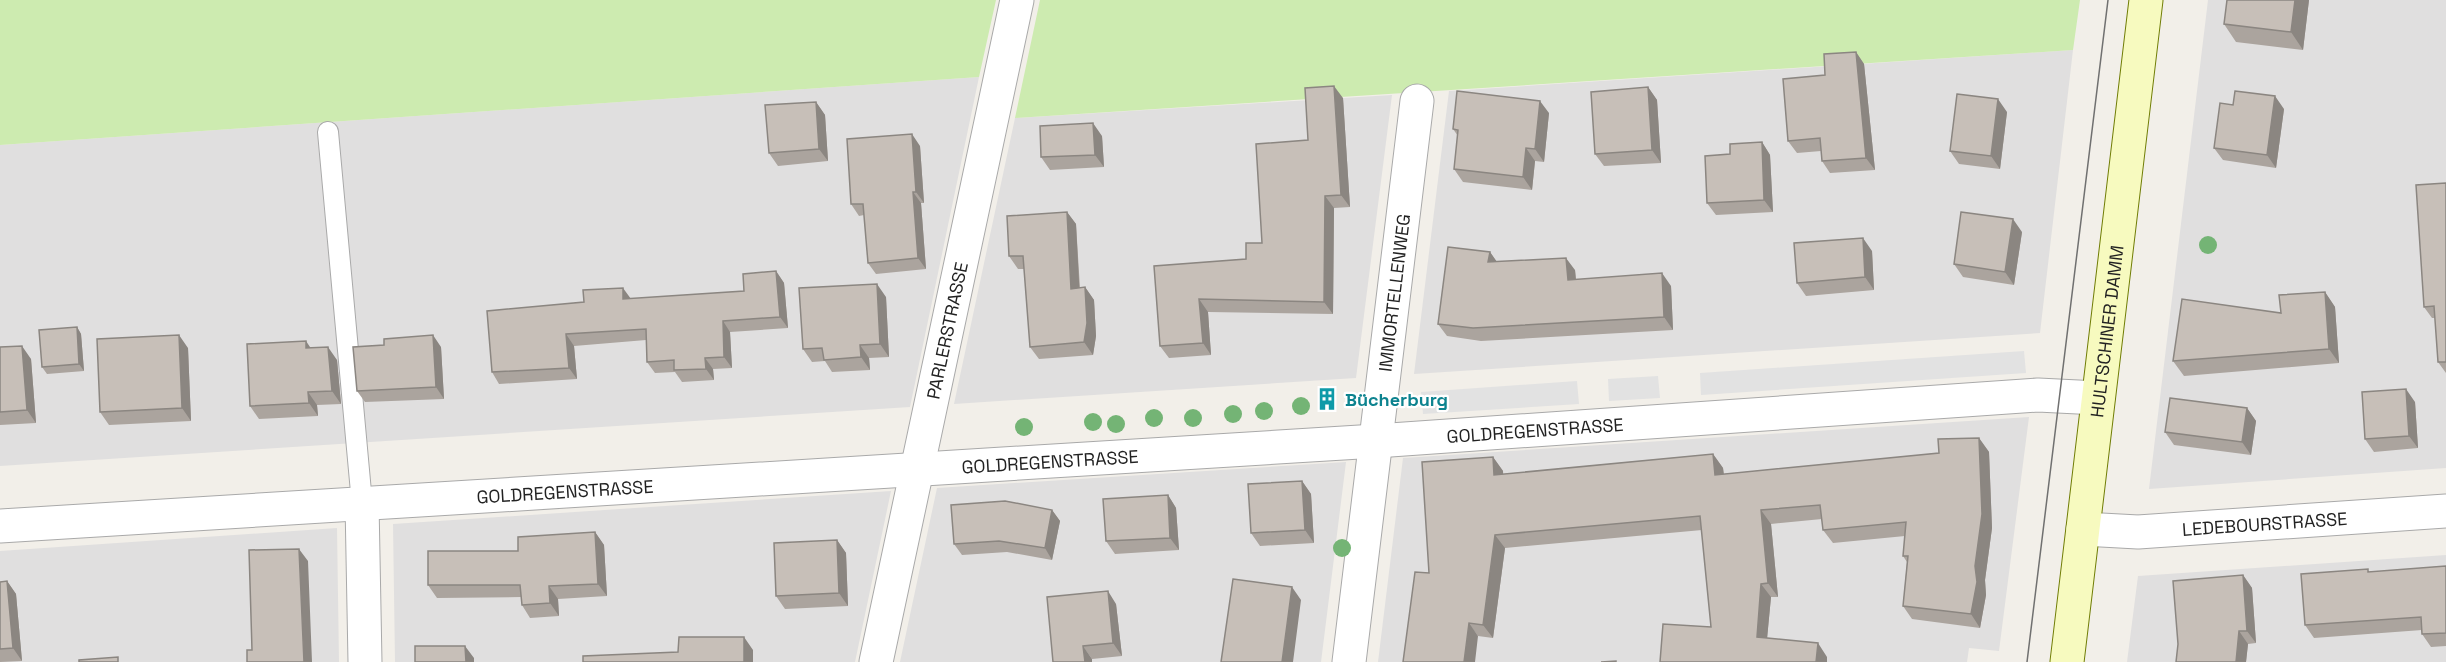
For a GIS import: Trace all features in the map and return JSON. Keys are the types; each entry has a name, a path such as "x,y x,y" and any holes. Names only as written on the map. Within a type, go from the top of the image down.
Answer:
{"main road":[{"name":"HULTSCHINER DAMM","path":"2067,662 2146,0"}],"street":[{"name":"PARLERSTRASSE","path":"876,662 1017,0"},
{"name":"IMMORTELLENWEG","path":"1349,662 1417,101"},
{"name":"GOLDREGENSTRASSE","path":"0,526 1376,441 2038,395 2098,398"},
{"path":"362,503 365,662"},
{"name":"LEDEBOURSTRASSE","path":"2083,529 2138,532 2446,511"}],"lane":[{"path":"328,132 362,503"}],"shaded area":[{"path":"2208,0 2446,0 2446,468 2149,489"},
{"path":"2073,50 2040,333 1414,374 1449,91"},
{"path":"979,77 910,407 0,466 0,145"},
{"path":"1392,95 1356,378 954,404 1015,118"},
{"path":"2024,351 2026,373 1701,395 1700,373"},
{"path":"1658,376 1660,398 1609,401 1608,379"},
{"path":"1577,381 1579,404 1423,414 1421,392"},
{"path":"2029,417 1999,651 1969,648 1967,662 1378,662 1403,458"},
{"path":"1346,462 1321,662 900,662 937,488"},
{"path":"891,491 855,662 395,662 393,524"},
{"path":"337,528 339,662 0,662 0,551"},
{"path":"2446,555 2446,662 2127,662 2138,576"}],"green space":[{"path":"0,0 996,0 979,77 0,145"},
{"path":"1040,0 2080,0 2073,50 1015,118"}],"building":[{"path":"2227,0 2295,0 2291,32 2224,24"},
{"path":"1856,52 1866,158 1822,161 1820,138 1788,141 1783,79 1825,75 1824,54"},
{"path":"1334,86 1341,195 1325,196 1324,302 1199,299 1203,343 1160,346 1154,266 1246,259 1246,243 1262,243 1256,144 1308,140 1305,88"},
{"path":"1648,87 1652,150 1595,154 1591,92"},
{"path":"1457,91 1540,101 1535,149 1526,148 1523,177 1454,169 1458,130 1453,129"},
{"path":"2235,91 2275,96 2267,155 2214,148 2220,103 2233,105"},
{"path":"1957,94 1998,99 1991,156 1950,151"},
{"path":"816,102 819,149 769,153 765,105"},
{"path":"1093,123 1095,155 1041,157 1040,126"},
{"path":"912,134 916,192 913,192 918,258 868,263 863,204 851,204 847,139"},
{"path":"1762,142 1764,200 1707,203 1705,156 1730,154 1730,144"},
{"path":"2446,183 2446,362 2438,362 2434,306 2424,307 2416,185"},
{"path":"1067,212 1071,289 1085,287 1087,323 1084,342 1030,347 1023,256 1009,256 1007,216"},
{"path":"1961,212 2013,219 2005,272 1954,264"},
{"path":"1863,238 1865,277 1797,283 1794,243"},
{"path":"1448,247 1490,252 1488,262 1566,258 1568,280 1662,273 1664,317 1473,328 1438,324"},
{"path":"776,271 780,317 723,321 724,357 705,358 706,369 674,370 674,360 647,362 646,329 566,334 569,368 492,372 487,311 584,302 583,290 623,288 623,299 744,291 743,274"},
{"path":"877,284 880,344 860,345 861,357 824,360 822,348 803,349 799,288"},
{"path":"2325,292 2329,349 2173,361 2182,299 2281,313 2279,295"},
{"path":"77,327 79,364 42,367 39,330"},
{"path":"179,335 182,408 100,412 97,339"},
{"path":"433,335 436,387 357,391 353,347 384,345 384,339"},
{"path":"306,341 306,348 328,347 332,391 308,392 309,403 250,406 247,344"},
{"path":"22,346 27,410 0,412 0,347"},
{"path":"2406,389 2409,436 2365,439 2362,392"},
{"path":"2170,398 2247,408 2242,442 2165,432"},
{"path":"1979,438 1982,514 1975,566 1977,582 1971,614 1903,606 1908,556 1903,556 1906,522 1823,530 1820,505 1761,510 1768,583 1761,584 1757,637 1818,643 1816,662 1660,662 1663,624 1711,627 1700,516 1495,535 1483,625 1469,623 1464,662 1403,662 1415,572 1429,573 1422,462 1493,457 1494,475 1713,454 1715,475 1939,453 1938,439"},
{"path":"1302,481 1305,530 1251,533 1248,484"},
{"path":"1168,495 1170,538 1106,541 1103,499"},
{"path":"1005,501 1052,510 1045,548 999,541 954,544 951,505"},
{"path":"595,532 598,584 549,586 550,603 522,605 520,585 428,585 428,551 518,551 518,537"},
{"path":"837,540 839,593 776,596 774,543"},
{"path":"299,549 304,662 247,662 247,650 252,650 249,550"},
{"path":"2446,566 2446,633 2422,634 2421,617 2305,625 2301,574"},
{"path":"2243,575 2247,631 2239,631 2236,662 2176,662 2178,644 2173,581"},
{"path":"1233,579 1292,587 1282,662 1221,662"},
{"path":"7,581 13,648 0,649 0,582"},
{"path":"1108,591 1113,643 1083,646 1085,662 1053,662 1047,597"},
{"path":"679,637 744,637 744,662 583,662 583,656 678,652"},
{"path":"415,646 465,646 466,662 415,662"},
{"path":"118,657 118,662 79,662 79,660"}],"tram line":[{"path":"2027,662 2108,0"}],"place":[{"name":"Bücherburg","path":"1327,399"}]}
